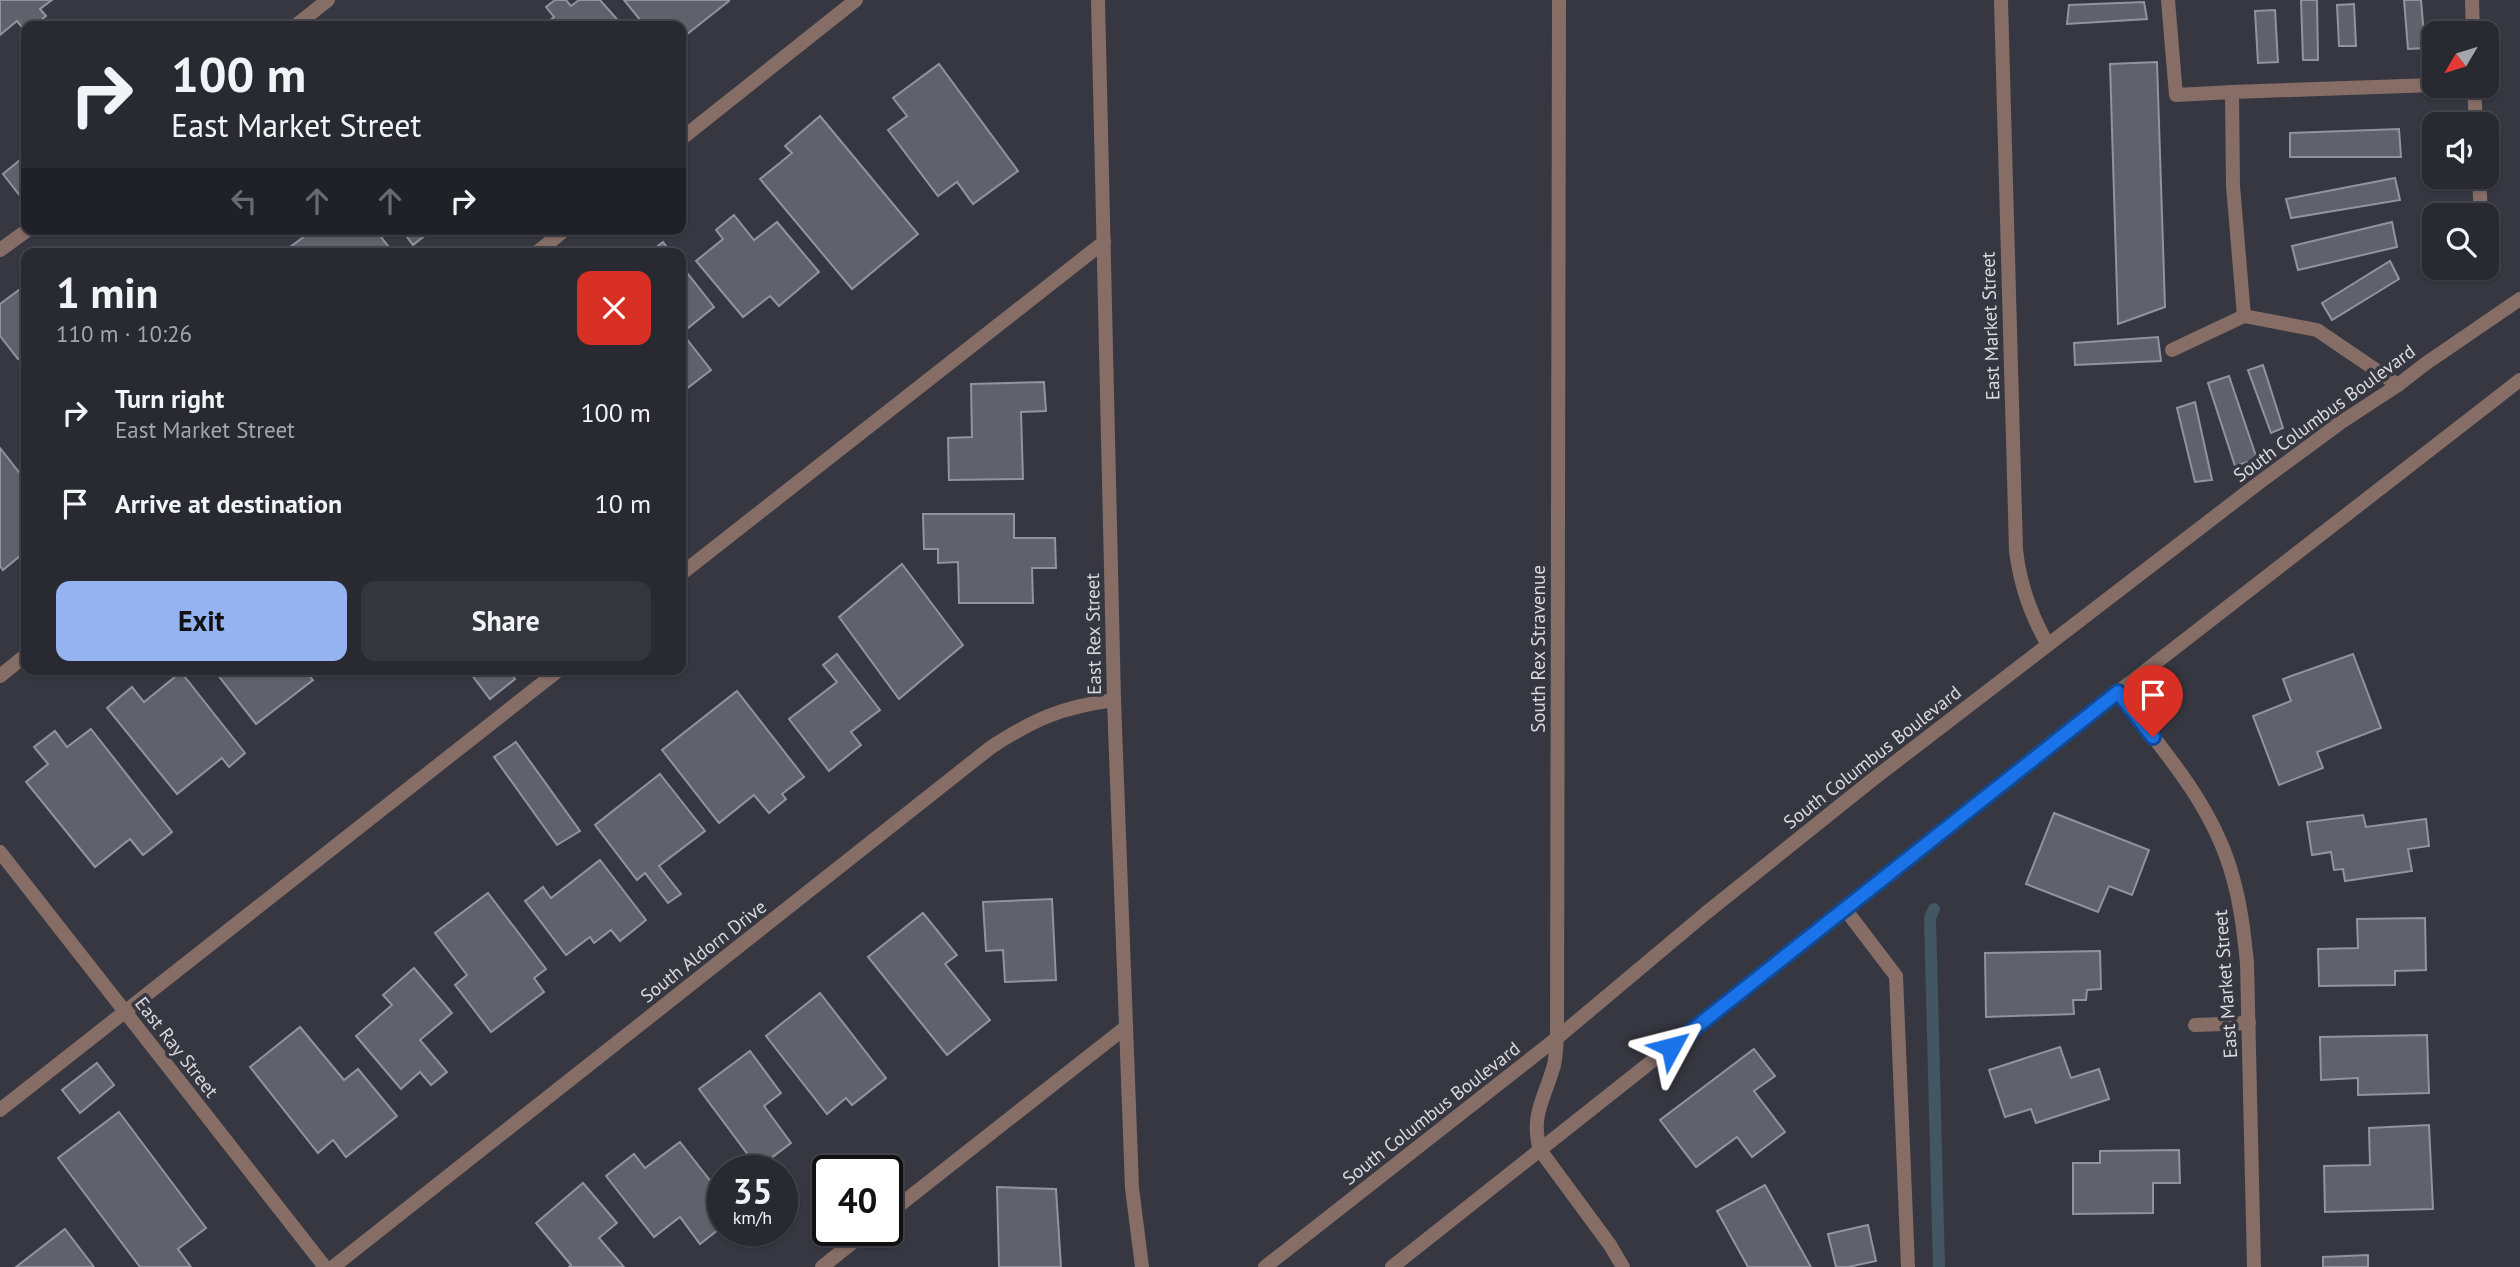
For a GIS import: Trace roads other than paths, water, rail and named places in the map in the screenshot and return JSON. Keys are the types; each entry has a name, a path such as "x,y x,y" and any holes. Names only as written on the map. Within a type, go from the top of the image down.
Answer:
{"street":[{"path":"301,21 328,0"},
{"path":"686,135 856,0"},
{"name":"East Rex Street","path":"1098,0 1114,700 1132,1188 1142,1267"},
{"name":"South Rex Stravenue","path":"1540,1150 1536,1134 1537,1111 1555,1062 1557,1038 1559,0"},
{"name":"East Market Street","path":"2001,0 2016,550 2026,600 2048,645"},
{"path":"2168,0 2176,95 2422,85"},
{"path":"2472,0 2473,21"},
{"path":"2232,92 2233,186 2244,316"},
{"path":"0,250 21,235"},
{"path":"542,248 559,235"},
{"path":"686,570 1104,242"},
{"name":"South Columbus Boulevard","path":"1265,1267 1557,1038 1789,846 2048,645 2340,423 2399,385 2426,363 2520,299"},
{"path":"2172,351 2244,316 2317,330 2399,385"},
{"path":"1392,1267 2118,692 2520,380"},
{"path":"0,676 21,659"},
{"path":"0,1110 553,675"},
{"name":"East Market Street","path":"2118,692 2184,777 2203,806 2233,876 2242,918 2249,1023 2254,1267"},
{"name":"South Aldorn Drive","path":"333,1267 990,748 1048,714 1080,705 1114,700"},
{"name":"East Ray Street","path":"0,852 325,1267"},
{"path":"1845,909 1896,976 1908,1267"},
{"path":"2195,1024 2249,1023"},
{"path":"903,1202 1126,1027"},
{"path":"1540,1150 1611,1245 1623,1267"},
{"path":"821,1267 848,1246"}],"waterway":[{"path":"1934,909 1930,918 1939,1267"}]}
